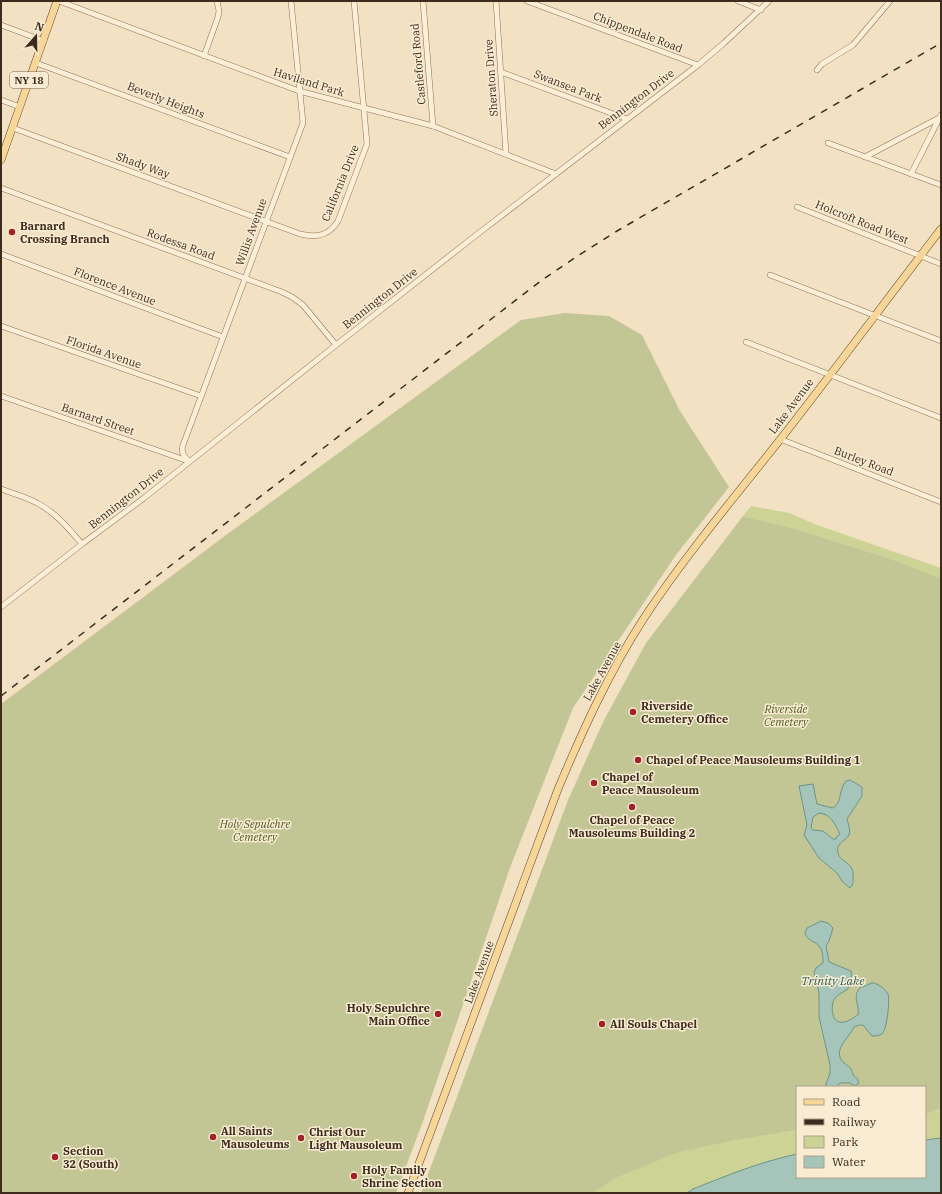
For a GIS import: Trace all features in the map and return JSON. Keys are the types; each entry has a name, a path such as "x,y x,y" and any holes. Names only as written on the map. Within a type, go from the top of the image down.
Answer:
{"main road":[{"name":"NY 18","path":"1,160 58,1"},
{"name":"Lake Avenue","path":"408,1193 558,789 596,703 613,670 644,618 680,566 780,439 941,229"}],"street":[{"name":"Haviland Park","path":"58,1 299,91 433,126 556,174"},
{"path":"204,56 218,17 219,11 217,1"},
{"name":"Willis Avenue","path":"189,461 183,454 182,448 302,123 291,1"},
{"name":"California Drive","path":"266,222 308,236 320,236 335,227 343,207 367,144 354,1"},
{"name":"Castleford Road","path":"423,1 433,126"},
{"name":"Sheraton Drive","path":"496,1 506,154"},
{"name":"Chippendale Road","path":"527,1 698,65"},
{"path":"738,1 761,10"},
{"name":"Bennington Drive","path":"1,607 144,498 336,345 698,65 761,10 769,1"},
{"path":"817,70 822,64 853,45 890,1"},
{"path":"1,25 44,41"},
{"name":"Beverly Heights","path":"36,63 290,157"},
{"name":"Swansea Park","path":"501,72 627,119"},
{"path":"1,100 20,107"},
{"path":"865,157 940,116"},
{"path":"910,174 940,116"},
{"name":"Shady Way","path":"13,128 266,222"},
{"path":"828,142 941,185"},
{"name":"Rodessa Road","path":"1,188 282,292 299,301 336,345"},
{"name":"Holcroft Road West","path":"797,207 941,264"},
{"name":"Florence Avenue","path":"1,254 223,337"},
{"path":"770,275 941,341"},
{"name":"Florida Avenue","path":"1,326 201,396"},
{"path":"746,342 941,418"},
{"name":"Barnard Street","path":"1,396 189,461"},
{"name":"Burley Road","path":"780,439 941,502"},
{"path":"1,489 29,499 47,509 64,522 82,544"}],"green space":[{"name":"Holy Sepulchre Cemetery","path":"565,313 609,316 642,335 680,411 729,487 676,555 573,708 511,865 422,1124 396,1193 1,1193 1,704 226,535 521,320"},
{"path":"751,506 789,513 817,525 941,568 941,578 888,558 796,529 743,516"},
{"name":"Riverside Cemetery","path":"743,516 796,529 888,558 941,578 941,1108 926,1115 926,1086 796,1086 796,1130 680,1152 616,1178 593,1193 421,1193 568,800 604,720 646,643"},
{"path":"941,1108 941,1138 926,1141 926,1115"},
{"path":"796,1130 796,1154 772,1160 693,1189 687,1193 593,1193 616,1178 680,1152"}],"water":[{"path":"850,780 862,787 862,796 847,819 850,833 838,847 839,856 852,869 853,882 850,888 842,881 837,873 819,858 804,835 807,825 799,786 813,784 817,804 833,808 838,803 842,787 846,781","holes":["819,813 830,817 838,830 840,834 836,839 833,839 823,831 813,830 811,828 813,817"]},
{"name":"Trinity Lake","path":"821,921 828,923 833,928 826,946 829,962 851,971 852,976 848,989 838,995 833,1001 832,1009 836,1020 846,1022 858,1015 856,997 861,987 874,983 885,990 888,994 888,1015 882,1034 872,1036 863,1025 859,1025 854,1027 840,1049 840,1058 850,1068 853,1075 858,1080 858,1084 855,1086 850,1083 840,1083 837,1086 825,1086 830,1073 830,1065 819,1017 819,994 814,973 816,968 823,963 822,954 819,946 807,938 805,933 807,928"},
{"path":"941,1138 941,1193 687,1193 693,1189 744,1169 796,1154 796,1178 926,1178 926,1140"}],"railway":[{"path":"1,696 542,280 617,231 941,43"}],"place":[{"name":"Barnard Crossing Branch","path":"12,232"},
{"name":"Riverside Cemetery Office","path":"633,712"},
{"name":"Chapel of Peace Mausoleums Building 1","path":"638,760"},
{"name":"Chapel of Peace Mausoleum","path":"594,783"},
{"name":"Chapel of Peace Mausoleums Building 2","path":"632,807"},
{"name":"Holy Sepulchre Main Office","path":"438,1014"},
{"name":"All Souls Chapel","path":"602,1024"},
{"name":"All Saints Mausoleums","path":"213,1137"},
{"name":"Christ Our Light Mausoleum","path":"301,1138"},
{"name":"Section 32 (South)","path":"55,1157"},
{"name":"Holy Family Shrine Section","path":"354,1176"}]}
